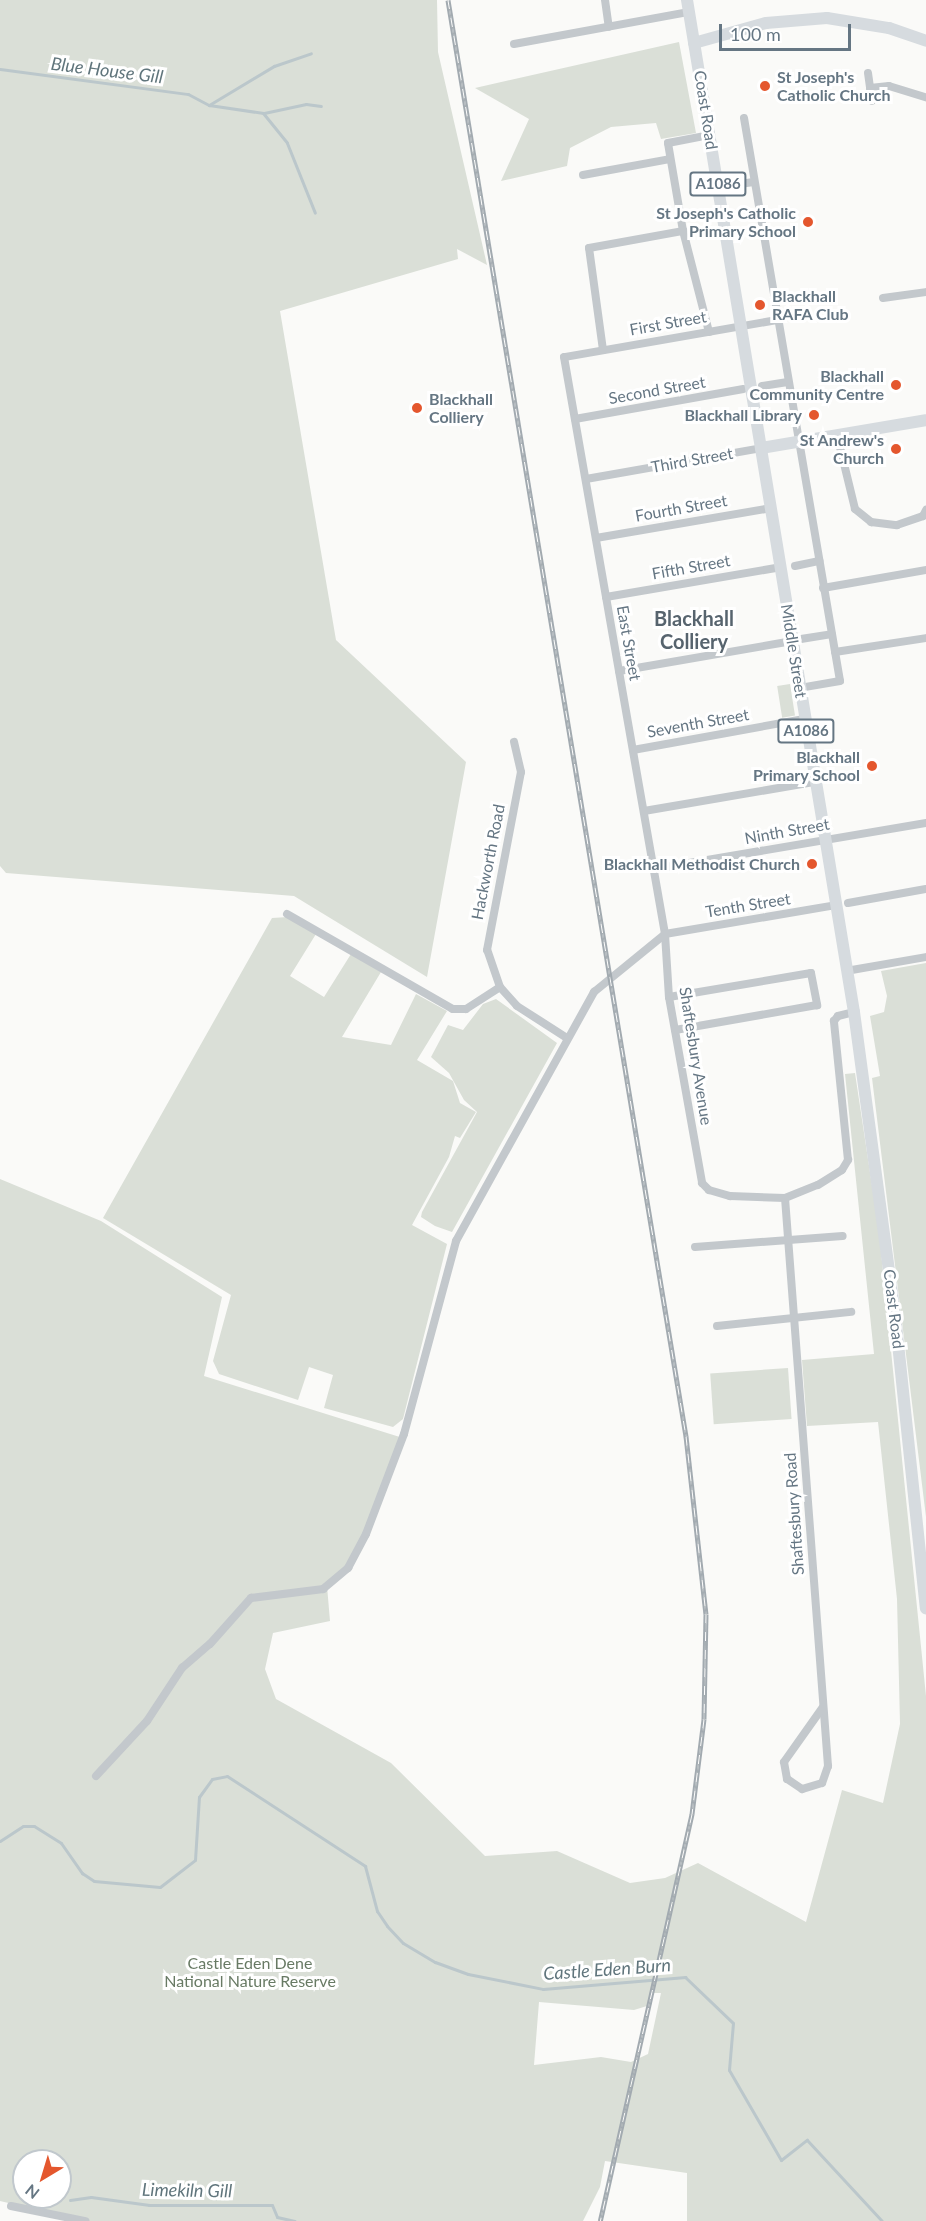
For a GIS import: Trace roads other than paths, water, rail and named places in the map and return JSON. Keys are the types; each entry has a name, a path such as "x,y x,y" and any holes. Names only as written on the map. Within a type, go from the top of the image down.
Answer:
{"main road":[{"name":"Coast Road","path":"688,6 741,326"},
{"path":"694,43 766,23 827,18 889,28 926,41"},
{"name":"Middle Street","path":"741,326 781,567 797,640 799,688 824,840 842,904 846,971 854,1012"},
{"name":"Third Street","path":"761,448 926,420"},
{"name":"Coast Road","path":"854,1012 895,1315 926,1608"}],"street":[{"path":"605,0 609,27"},
{"path":"514,44 609,27 688,6"},
{"path":"868,73 872,101"},
{"path":"870,88 889,86 926,97"},
{"path":"744,118 840,681 799,688"},
{"path":"709,332 683,231 668,142 710,135"},
{"path":"584,175 670,159"},
{"path":"718,187 754,182"},
{"path":"603,350 589,248 683,231"},
{"path":"884,298 926,292"},
{"name":"First Street","path":"564,357 777,320"},
{"name":"East Street","path":"564,357 665,934"},
{"path":"762,386 788,382"},
{"name":"Second Street","path":"575,420 743,389"},
{"path":"837,435 855,510 871,522 897,525 923,516 926,510"},
{"name":"Third Street","path":"586,478 761,448"},
{"name":"Fourth Street","path":"596,538 771,507"},
{"path":"795,566 819,561"},
{"name":"Fifth Street","path":"606,597 781,567"},
{"path":"823,588 926,570"},
{"path":"619,671 832,634"},
{"path":"835,652 926,638"},
{"name":"Seventh Street","path":"633,750 804,719"},
{"name":"Hackworth Road","path":"500,987 487,950 521,772 514,742"},
{"path":"644,811 814,782"},
{"name":"Ninth Street","path":"654,869 926,823"},
{"name":"Tenth Street","path":"665,934 926,889"},
{"path":"287,914 453,1009 466,1009 500,987 517,1006 567,1038"},
{"path":"96,1776 147,1721 182,1668 210,1644 251,1598 323,1589 348,1568 366,1534 405,1434 456,1241 594,992 665,934"},
{"name":"Shaftesbury Avenue","path":"665,934 669,998 702,1183 709,1190 730,1196 784,1198"},
{"path":"846,971 926,957"},
{"path":"669,998 811,973 817,1005 675,1030"},
{"path":"784,1198 818,1185 842,1170 848,1160 834,1029 838,1016 854,1012"},
{"name":"Shaftesbury Road","path":"784,1198 828,1772 817,1787 802,1789 787,1779 784,1762 823,1707"},
{"path":"695,1246 843,1236"},
{"path":"717,1326 792,1320 851,1312"},
{"path":"11,2206 85,2221"}],"waterway":[{"name":"Blue House Gill","path":"209,105 274,66 311,53"},
{"name":"Blue House Gill","path":"0,69 188,94 209,105 263,113 287,143 315,213"},
{"name":"Blue House Gill","path":"264,113 306,104 321,106"},
{"name":"Castle Eden Burn","path":"0,1841 23,1826 34,1826 61,1843 82,1873 94,1881 160,1887 195,1860 199,1797 212,1779 227,1776 365,1866 377,1911 387,1926 403,1943 435,1962 468,1974 543,1989 685,1977 733,2023 729,2070 781,2160 807,2140 882,2221"},
{"name":"Limekiln Gill","path":"72,2200 91,2197 149,2205 272,2205 277,2217 295,2221"}],"railway":[{"path":"448,0 686,1436 706,1614 704,1719 692,1814 600,2221"}],"place":[{"name":"St Joseph's Catholic Church","path":"765,86"},
{"name":"St Joseph's Catholic Primary School","path":"808,222"},
{"name":"Blackhall RAFA Club","path":"760,305"},
{"name":"Blackhall Community Centre","path":"896,385"},
{"name":"Blackhall Colliery","path":"417,408"},
{"name":"Blackhall Library","path":"814,415"},
{"name":"St Andrew's Church","path":"896,449"},
{"name":"Blackhall Primary School","path":"872,766"},
{"name":"Blackhall Methodist Church","path":"812,864"}],"district":[{"name":"Blackhall Colliery","path":"694,630"}],"park label":[{"name":"Castle Eden Dene National Nature Reserve","path":"250,1972"}]}
